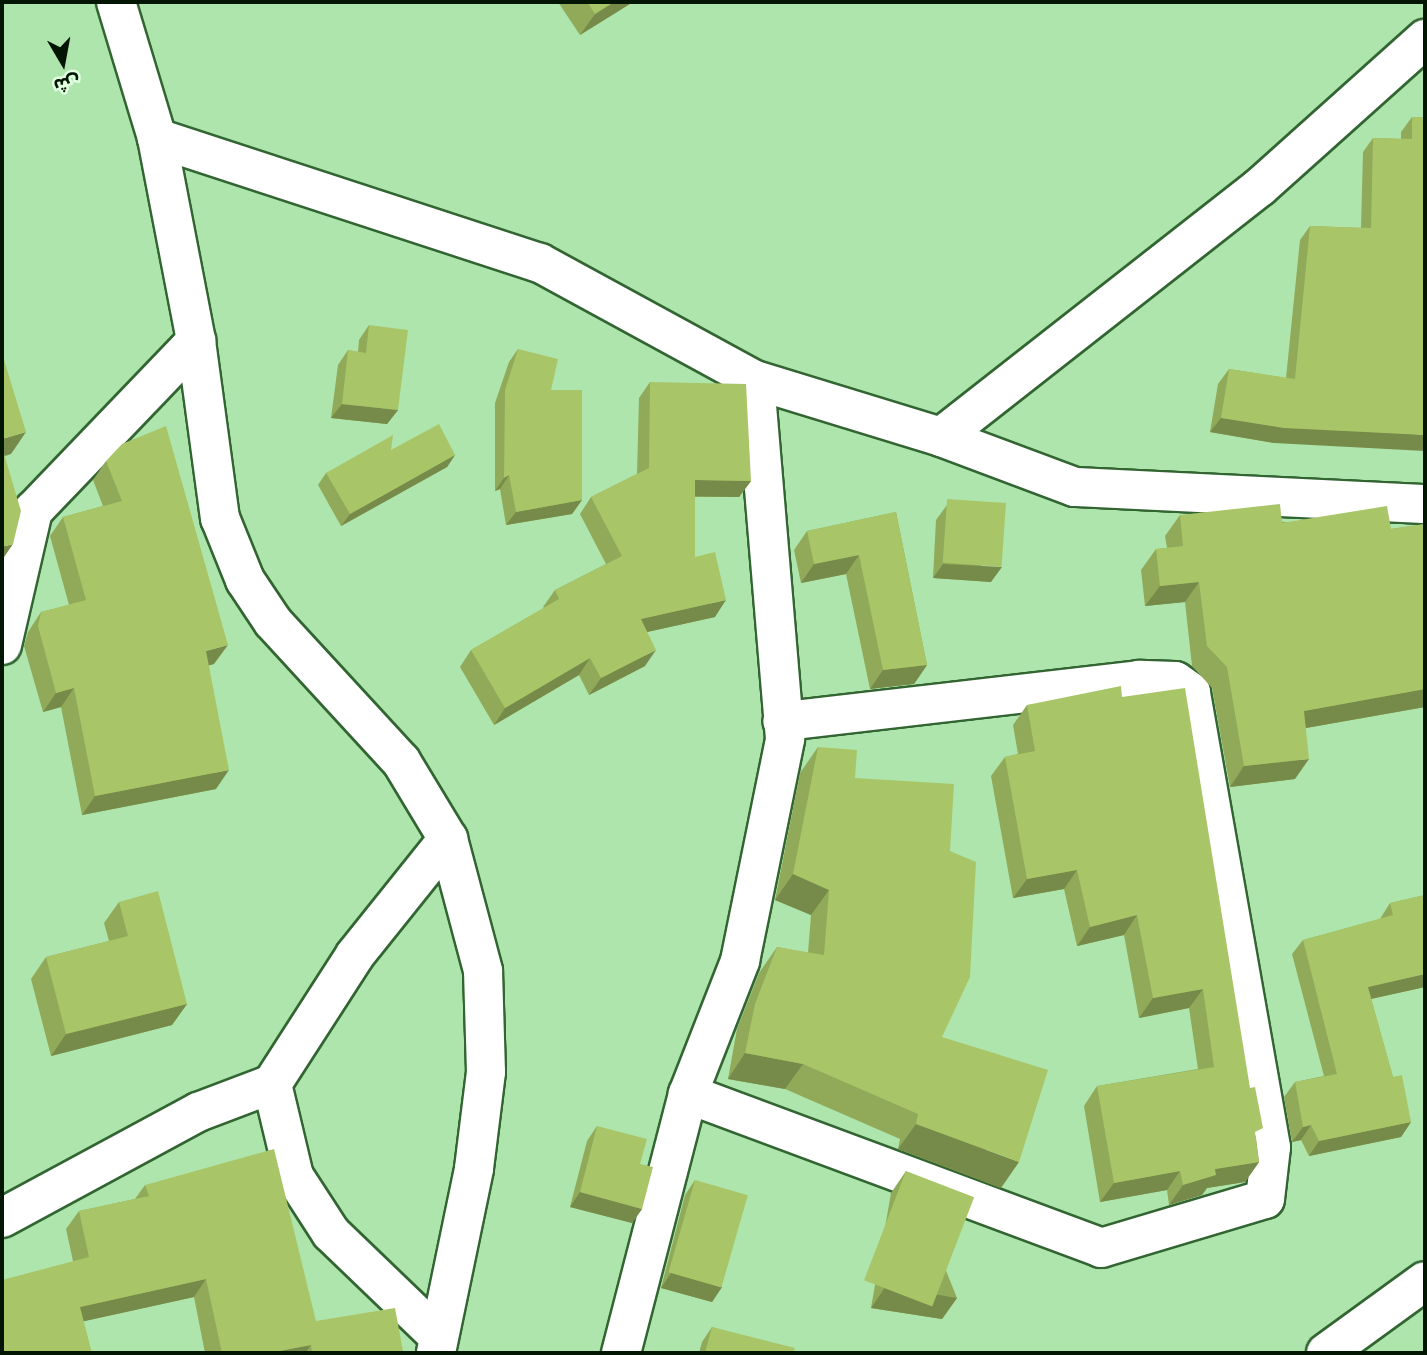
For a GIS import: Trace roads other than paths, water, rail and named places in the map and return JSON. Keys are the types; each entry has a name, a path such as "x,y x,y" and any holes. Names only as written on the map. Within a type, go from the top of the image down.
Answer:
{"street":[{"path":"116,2 158,138 196,341 220,518 245,580 311,670 401,761 448,839 483,971 486,1072 474,1169 436,1344"},
{"path":"941,437 1260,187 1425,39"},
{"path":"158,138 540,263 755,380 941,437 1075,487 1425,504"},
{"path":"2,645 33,511 196,341"},
{"path":"621,1353 688,1094 740,961 785,739 755,380"},
{"path":"688,1094 1101,1248 1265,1199 1270,1147 1191,692 1175,681 1139,680 782,721"},
{"path":"2,1218 198,1112 272,1084 355,955 448,839"},
{"path":"272,1084 294,1176 331,1233 436,1344"},
{"path":"1326,1353 1425,1281"}]}
